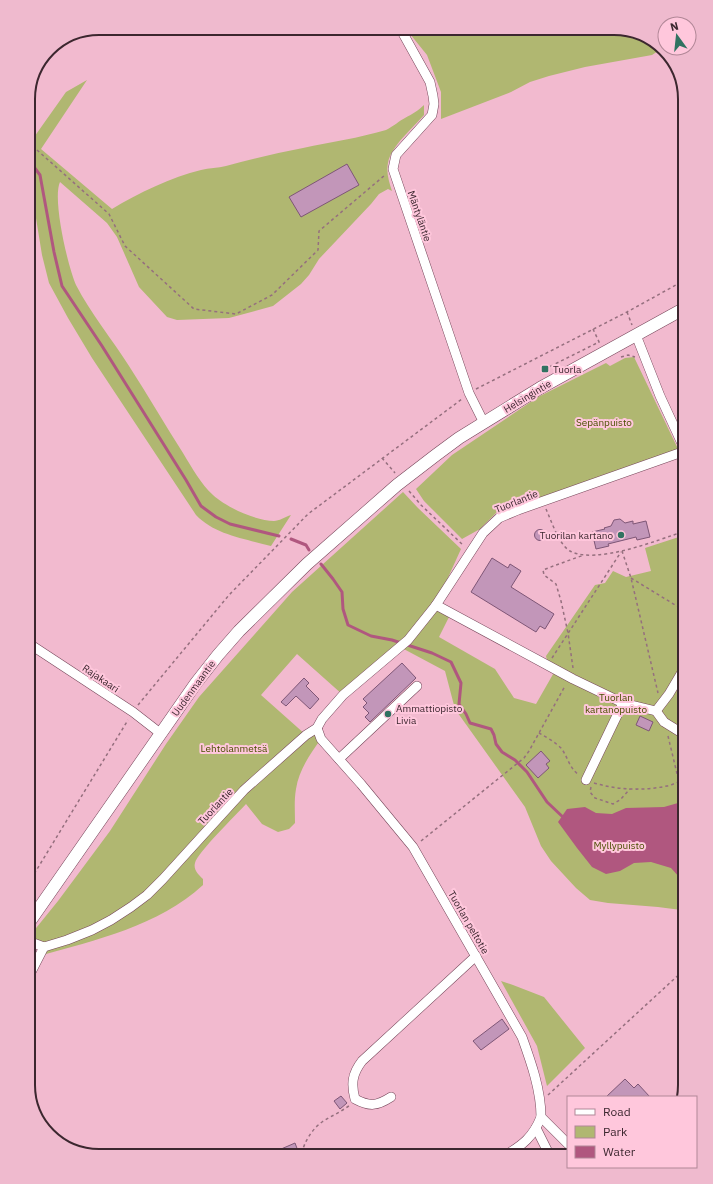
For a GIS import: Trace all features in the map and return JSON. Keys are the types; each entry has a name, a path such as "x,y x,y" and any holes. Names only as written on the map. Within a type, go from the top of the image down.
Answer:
{"main road":[{"name":"Helsingintie","path":"396,480 601,347 636,335 678,312"},
{"name":"Uudenmaantie","path":"35,914 160,733 218,655 239,631 312,559 396,480"}],"street":[{"path":"392,168 396,154 432,115 434,104 430,82 404,35"},
{"name":"Mäntyläntie","path":"392,168 469,393 484,422"},
{"name":"Tuorlantie","path":"636,335 640,356 678,436"},
{"name":"Tuorlantie","path":"44,947 92,930 111,920 147,895 178,864 205,832 249,786 306,735 317,728 322,719 343,695 408,640 436,605 483,533 499,518 678,454"},
{"path":"436,605 573,679 623,703 656,711 664,722 678,731"},
{"name":"Rajakaari","path":"35,648 132,712 160,733"},
{"path":"656,711 678,679"},
{"path":"339,759 417,686"},
{"path":"586,780 623,703"},
{"name":"Tuorlan peltotie","path":"317,728 321,739 413,847 476,956 522,1037 531,1062 539,1096 541,1117"},
{"path":"35,944 44,947 35,964"},
{"path":"391,1097 382,1103 371,1105 364,1104 355,1099 352,1088 356,1070 362,1061 476,956"},
{"path":"515,1149 529,1138 541,1117 567,1143"},
{"path":"536,1128 546,1149"}],"path":[{"path":"35,148 110,214 125,246 194,309 236,314 272,294 318,250 319,231 392,168"},
{"path":"35,872 132,712 229,595 308,514 469,393 627,312 678,284"},
{"path":"627,312 636,335"},
{"path":"545,369 601,347 593,329"},
{"path":"615,360 621,356 640,356"},
{"path":"382,458 396,480"},
{"path":"409,491 470,551"},
{"path":"543,502 562,542 569,550 584,555"},
{"path":"413,847 524,758 566,684 573,679 574,676 568,633 556,584 544,574 543,570 584,555 622,551 678,533"},
{"path":"622,551 631,578 659,695 656,711"},
{"path":"548,665 622,551"},
{"path":"631,578 678,607"},
{"path":"664,722 678,778"},
{"path":"539,733 559,746 574,772 586,780"},
{"path":"630,789 620,800 613,804 596,798 590,792 592,783 607,787 630,789 667,786 678,782"},
{"path":"539,1096 550,1095 678,976"},
{"path":"304,1149 307,1141 320,1123 349,1106 355,1099"}],"green space":[{"path":"411,35 618,35 634,38 657,52 652,55 585,67 549,76 530,82 511,92 441,119 441,92 427,55"},
{"path":"87,80 41,149 112,209 155,186 190,173 386,130 424,105 424,115 393,150 390,157 387,170 392,191 388,189 379,194 319,259 309,275 301,284 273,306 229,318 177,320 167,317 139,287 117,237 107,223 60,182 58,191 59,217 65,249 76,285 82,296 136,377 193,470 209,491 225,504 259,519 276,521 291,515 271,546 221,532 204,522 196,515 92,358 49,283 42,255 35,212 35,136 66,92"},
{"name":"Sepänpuisto","path":"634,357 678,451 542,498 517,500 500,509 480,529 462,539 424,501 416,489 452,455 538,397 606,363 610,366 625,358"},
{"path":"403,492 461,549 436,604 451,613 439,637 495,669 514,698 536,704 556,669 548,665 546,656 595,585 605,583 613,571 626,577 651,571 645,548 678,537 678,910 590,900 576,888 551,861 541,846 525,807 455,709 445,671 400,647 343,695 297,654 261,695 306,735 317,728 321,739 309,756 297,782 295,793 295,823 289,829 278,832 262,824 246,804 197,858 195,868 203,879 203,885 185,899 166,911 126,930 39,956 44,947 35,942 35,929 110,831 166,744 199,697 292,592"},
{"path":"501,981 544,997 585,1048 547,1086 537,1046"}],"water":[{"path":"678,803 678,876 671,868 651,862 634,863 620,871 606,874 592,867 558,822 567,809 585,807 596,813 612,814 626,808 664,807"}],"building":[{"path":"347,164 359,185 301,217 289,197"},
{"name":"Tuorilan kartano","path":"620,519 625,523 633,521 633,524 646,521 650,537 637,540 636,537 608,544 609,546 596,549 592,532 605,529 604,528 611,526 614,520"},
{"path":"540,529 544,531 546,535 544,539 540,541 536,539 534,535 536,531"},
{"path":"492,558 508,568 510,564 521,571 511,587 554,614 545,629 540,626 536,632 471,592"},
{"path":"402,663 416,678 370,722 365,717 369,713 363,707 367,703 363,699"},
{"path":"304,678 309,683 306,686 319,699 310,709 296,696 286,706 281,702"},
{"path":"640,716 653,722 649,731 636,725"},
{"path":"541,751 550,761 546,764 549,768 538,778 526,765"},
{"path":"502,1019 509,1029 481,1050 473,1041"},
{"path":"625,1079 634,1088 638,1084 649,1096 607,1096"},
{"path":"341,1096 347,1103 340,1109 334,1101"},
{"path":"295,1143 297,1149 281,1149"}],"waterway":[{"path":"35,168 40,175 54,252 62,286 102,346 201,506 216,517 230,524 279,536"},
{"path":"291,539 306,545 309,550"},
{"path":"321,564 342,592 343,609 348,625 371,636 392,640 432,653 451,662 461,683 459,704 470,723 491,729 496,744 502,752 515,760 527,772 547,802 565,819"}],"place":[{"name":"Tuorla","path":"545,369"},
{"name":"Tuorilan kartano","path":"621,535"},
{"name":"Ammattiopisto Livia","path":"388,714"}],"park label":[{"name":"Tuorlan kartanopuisto","path":"616,702"},
{"name":"Lehtolanmetsä","path":"234,748"},
{"name":"Myllypuisto","path":"619,845"}]}
